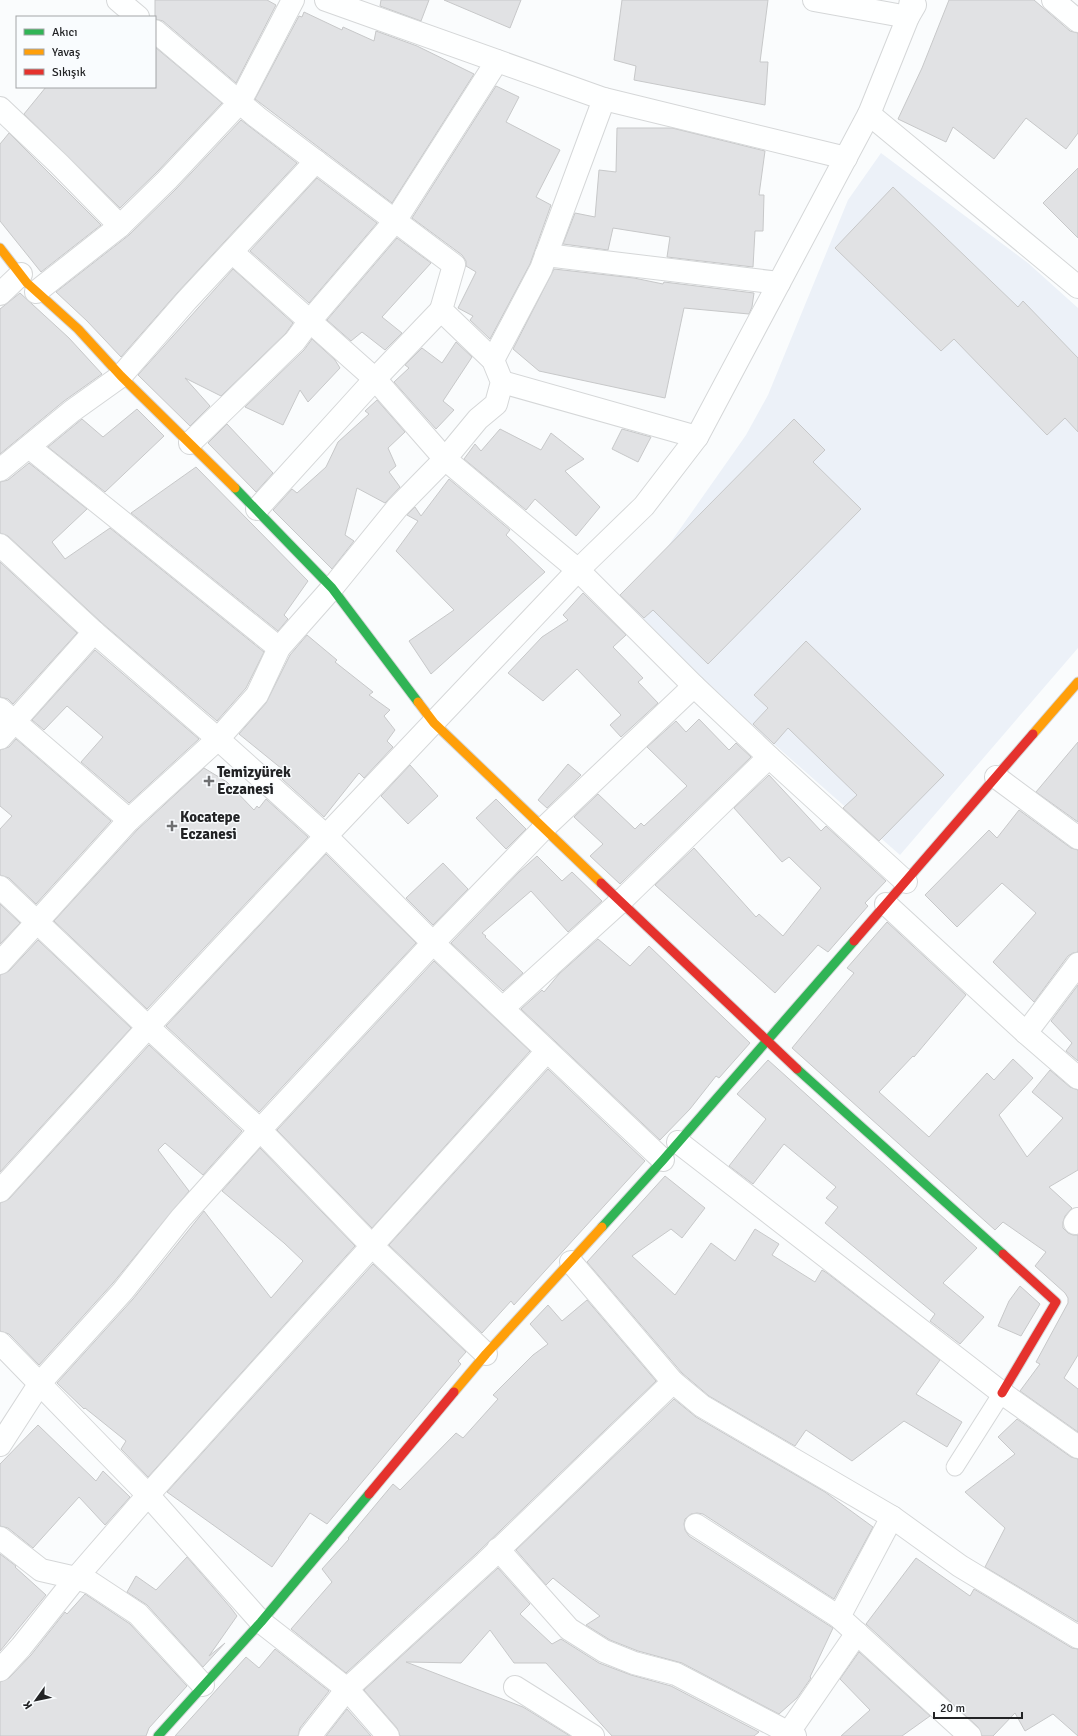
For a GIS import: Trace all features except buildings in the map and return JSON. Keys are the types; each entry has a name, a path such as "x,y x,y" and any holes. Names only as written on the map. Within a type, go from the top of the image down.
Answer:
{"street":[{"path":"118,0 137,16"},
{"path":"36,292 120,226 167,180 240,102 293,0"},
{"path":"326,0 604,99 846,158"},
{"path":"0,1191 148,1027 326,836 578,570 644,506 697,437 869,114 912,6 814,0"},
{"path":"1053,0 1078,21"},
{"path":"156,32 257,117 454,266 441,310 375,379 256,509"},
{"path":"190,443 295,341 309,322 395,221 497,61"},
{"path":"492,360 541,270 604,99"},
{"path":"0,108 59,164 120,226"},
{"path":"869,114 1078,287"},
{"path":"0,470 72,411 121,376 187,300 316,161"},
{"path":"0,248 27,283 78,329 121,376 256,509 332,588 434,723 767,1042 1056,1302 1002,1393"},
{"path":"232,252 309,322 375,379 445,459 578,570 694,686 769,757 906,882"},
{"path":"546,255 779,283"},
{"path":"0,294 21,274"},
{"path":"0,963 128,820 218,738 257,695 279,648 332,588 397,508 445,459 478,419 496,404 502,382 492,360 441,310"},
{"path":"502,382 697,437"},
{"path":"29,447 279,648"},
{"path":"0,546 94,632 218,738 326,836 433,943 663,1160"},
{"path":"0,738 7,716 94,632"},
{"path":"158,1736 261,1622 486,1354 663,1160 767,1042 1078,682"},
{"path":"0,1445 40,1384 123,1291 181,1218 260,1130 433,943 544,828 694,686"},
{"path":"7,716 128,820"},
{"path":"503,1008 621,901 769,757"},
{"path":"996,777 1078,838"},
{"path":"0,886 148,1027 260,1130 372,1246 486,1354"},
{"path":"886,904 1026,1033 1078,1078"},
{"path":"1026,1033 1078,964"},
{"path":"0,1670 21,1647 76,1578 148,1495 547,1051"},
{"path":"678,1142 1002,1393 1078,1447"},
{"path":"571,1262 673,1382 702,1406 892,1517 960,1566 1076,1630"},
{"path":"0,1343 148,1495 261,1622 347,1689 388,1736"},
{"path":"310,1736 347,1689 498,1550 673,1382"},
{"path":"839,1616 892,1517"},
{"path":"696,1525 839,1616 970,1736"},
{"path":"0,1538 41,1570 92,1583 138,1614 203,1685"},
{"path":"498,1550 570,1629 604,1651 634,1663 676,1674 793,1735 857,1633"},
{"path":"515,1687 593,1736"}],"lane":[{"path":"955,1467 1002,1393"}],"shaded area":[{"path":"881,153 1028,263 1078,308 1078,648 900,855 717,694 628,603 746,435 768,395 848,200"}],"traffic: fast":[{"path":"235,488 332,588 418,702"},
{"path":"602,1227 663,1160 854,941"},
{"path":"797,1069 1003,1254"},
{"path":"158,1736 261,1622 369,1494"}],"traffic: slow":[{"path":"0,248 27,283 78,329 121,376 235,488"},
{"path":"1033,734 1078,682"},
{"path":"418,702 434,723 601,883"},
{"path":"454,1392 486,1354 602,1227"}],"traffic: jam":[{"path":"854,941 1033,734"},
{"path":"601,883 797,1069"},
{"path":"1002,1393 1056,1302 1003,1254"},
{"path":"369,1494 454,1392"}],"place":[{"name":"Temizyürek Eczanesi","path":"209,781"},
{"name":"Kocatepe Eczanesi","path":"172,826"}]}
